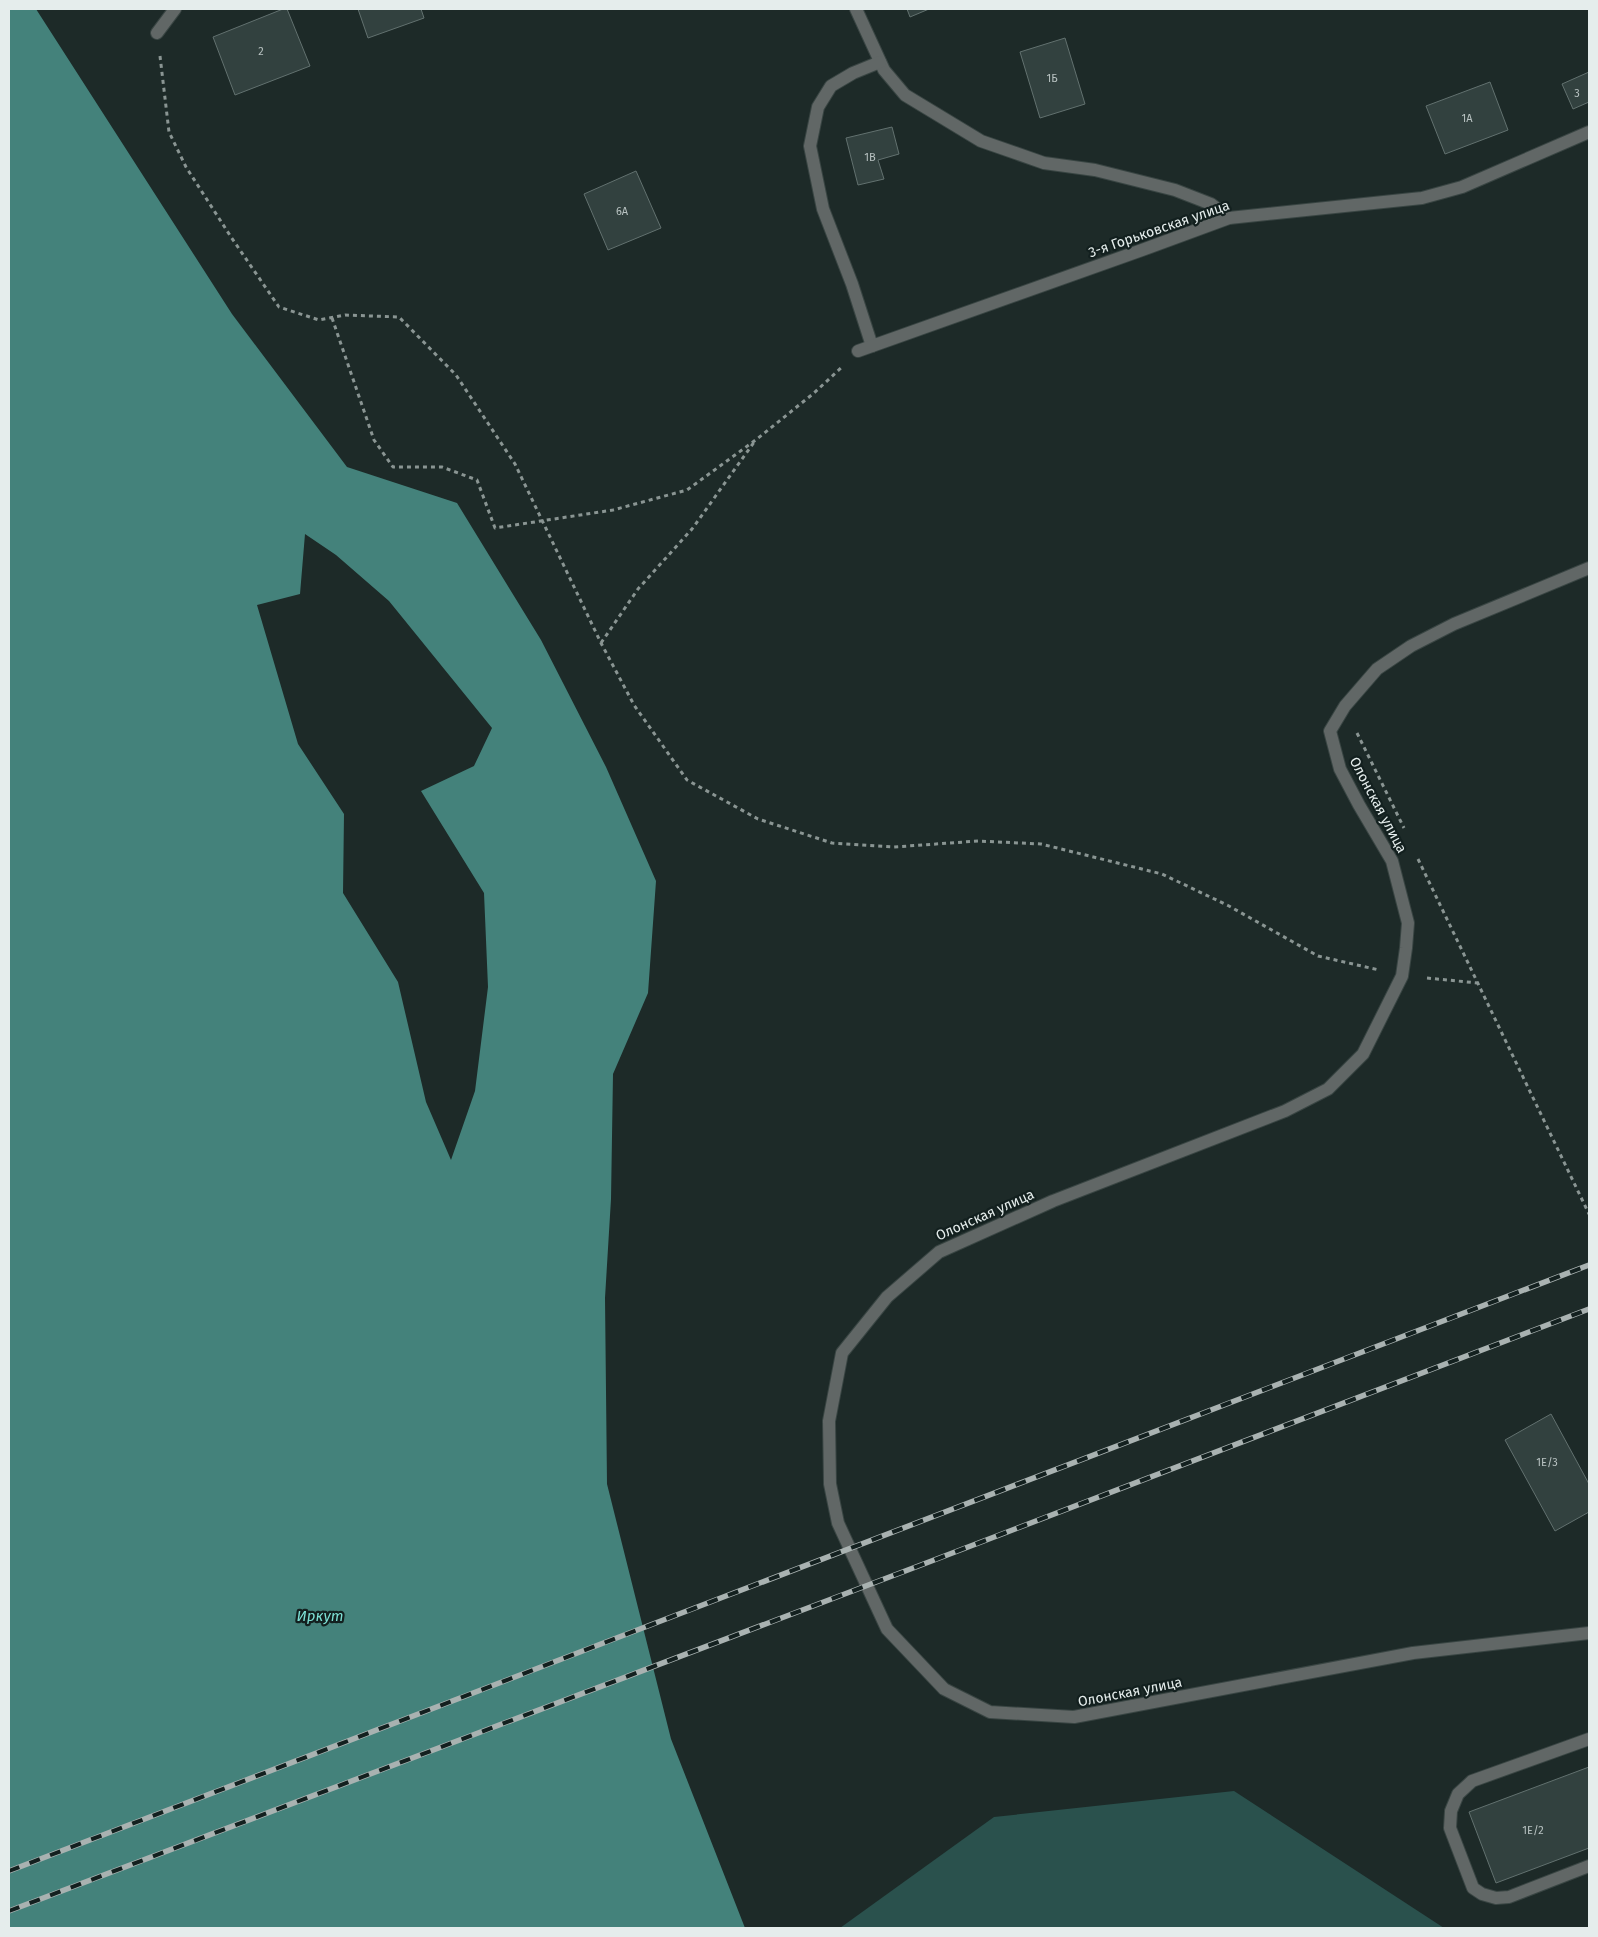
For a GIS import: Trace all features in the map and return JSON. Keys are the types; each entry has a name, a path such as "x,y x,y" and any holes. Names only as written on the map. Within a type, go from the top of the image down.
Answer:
{"street":[{"path":"157,33 175,9"},
{"path":"856,9 884,70 905,95 981,141 1044,162 1095,170 1175,190 1211,204 1229,218"},
{"path":"872,346 852,284 823,210 810,146 818,107 830,86 853,73 880,62"},
{"name":"3-я Горьковская улица","path":"858,351 1229,218 1422,198 1462,187 1589,132"},
{"name":"Олонская улица","path":"1589,568 1454,624 1411,646 1376,669 1345,706 1330,732 1340,769 1392,861 1408,923 1402,976 1363,1054 1328,1089 1285,1111 1053,1201 939,1252 887,1297 842,1353 829,1422 830,1484 838,1523 887,1629 944,1689 990,1712 1074,1717 1413,1653 1589,1633"},
{"path":"1589,1739 1472,1781 1458,1794 1451,1811 1450,1828 1472,1888 1482,1894 1496,1898 1509,1897 1589,1866"}],"path":[{"path":"157,33 169,132 186,168 230,237 280,306 320,320 345,315 399,317 456,375 515,464 634,705 687,780 758,819 832,843 894,847 978,841 1041,844 1124,864 1162,874 1229,906 1318,956 1402,976 1478,984"},
{"path":"332,318 374,440 393,467 442,467 477,480 495,528 613,510 687,490 757,439 814,393 858,351"},
{"path":"602,643 638,589 692,529 757,439"},
{"path":"1345,706 1405,831"},
{"path":"1418,858 1589,1214"}],"shaded area":[{"path":"1234,1791 1444,1928 840,1928 994,1817"}],"water":[{"name":"Иркут","path":"9,9 36,9 232,314 347,467 457,503 541,640 606,767 656,881 648,993 613,1074 611,1199 605,1298 607,1484 671,1739 745,1928 9,1928","holes":["305,534 336,555 389,601 492,728 474,766 421,791 484,893 488,987 475,1091 451,1160 426,1102 398,982 343,893 344,814 298,744 257,605 300,594"]}],"building":[{"path":"287,9 310,66 235,95 213,37"},
{"path":"358,9 421,9 424,18 368,38"},
{"path":"907,9 929,9 910,17"},
{"path":"1065,38 1085,104 1040,118 1020,52"},
{"path":"1589,72 1589,102 1573,109 1562,84"},
{"path":"1490,82 1508,130 1445,154 1426,106"},
{"path":"892,127 899,154 878,160 884,179 858,185 846,138"},
{"path":"636,171 661,228 608,250 584,194"},
{"path":"1551,1414 1589,1484 1589,1512 1555,1531 1505,1440"},
{"path":"1589,1767 1589,1848 1496,1883 1469,1812"}],"railway":[{"path":"9,1871 1589,1265"},
{"path":"9,1911 1589,1309"}]}
